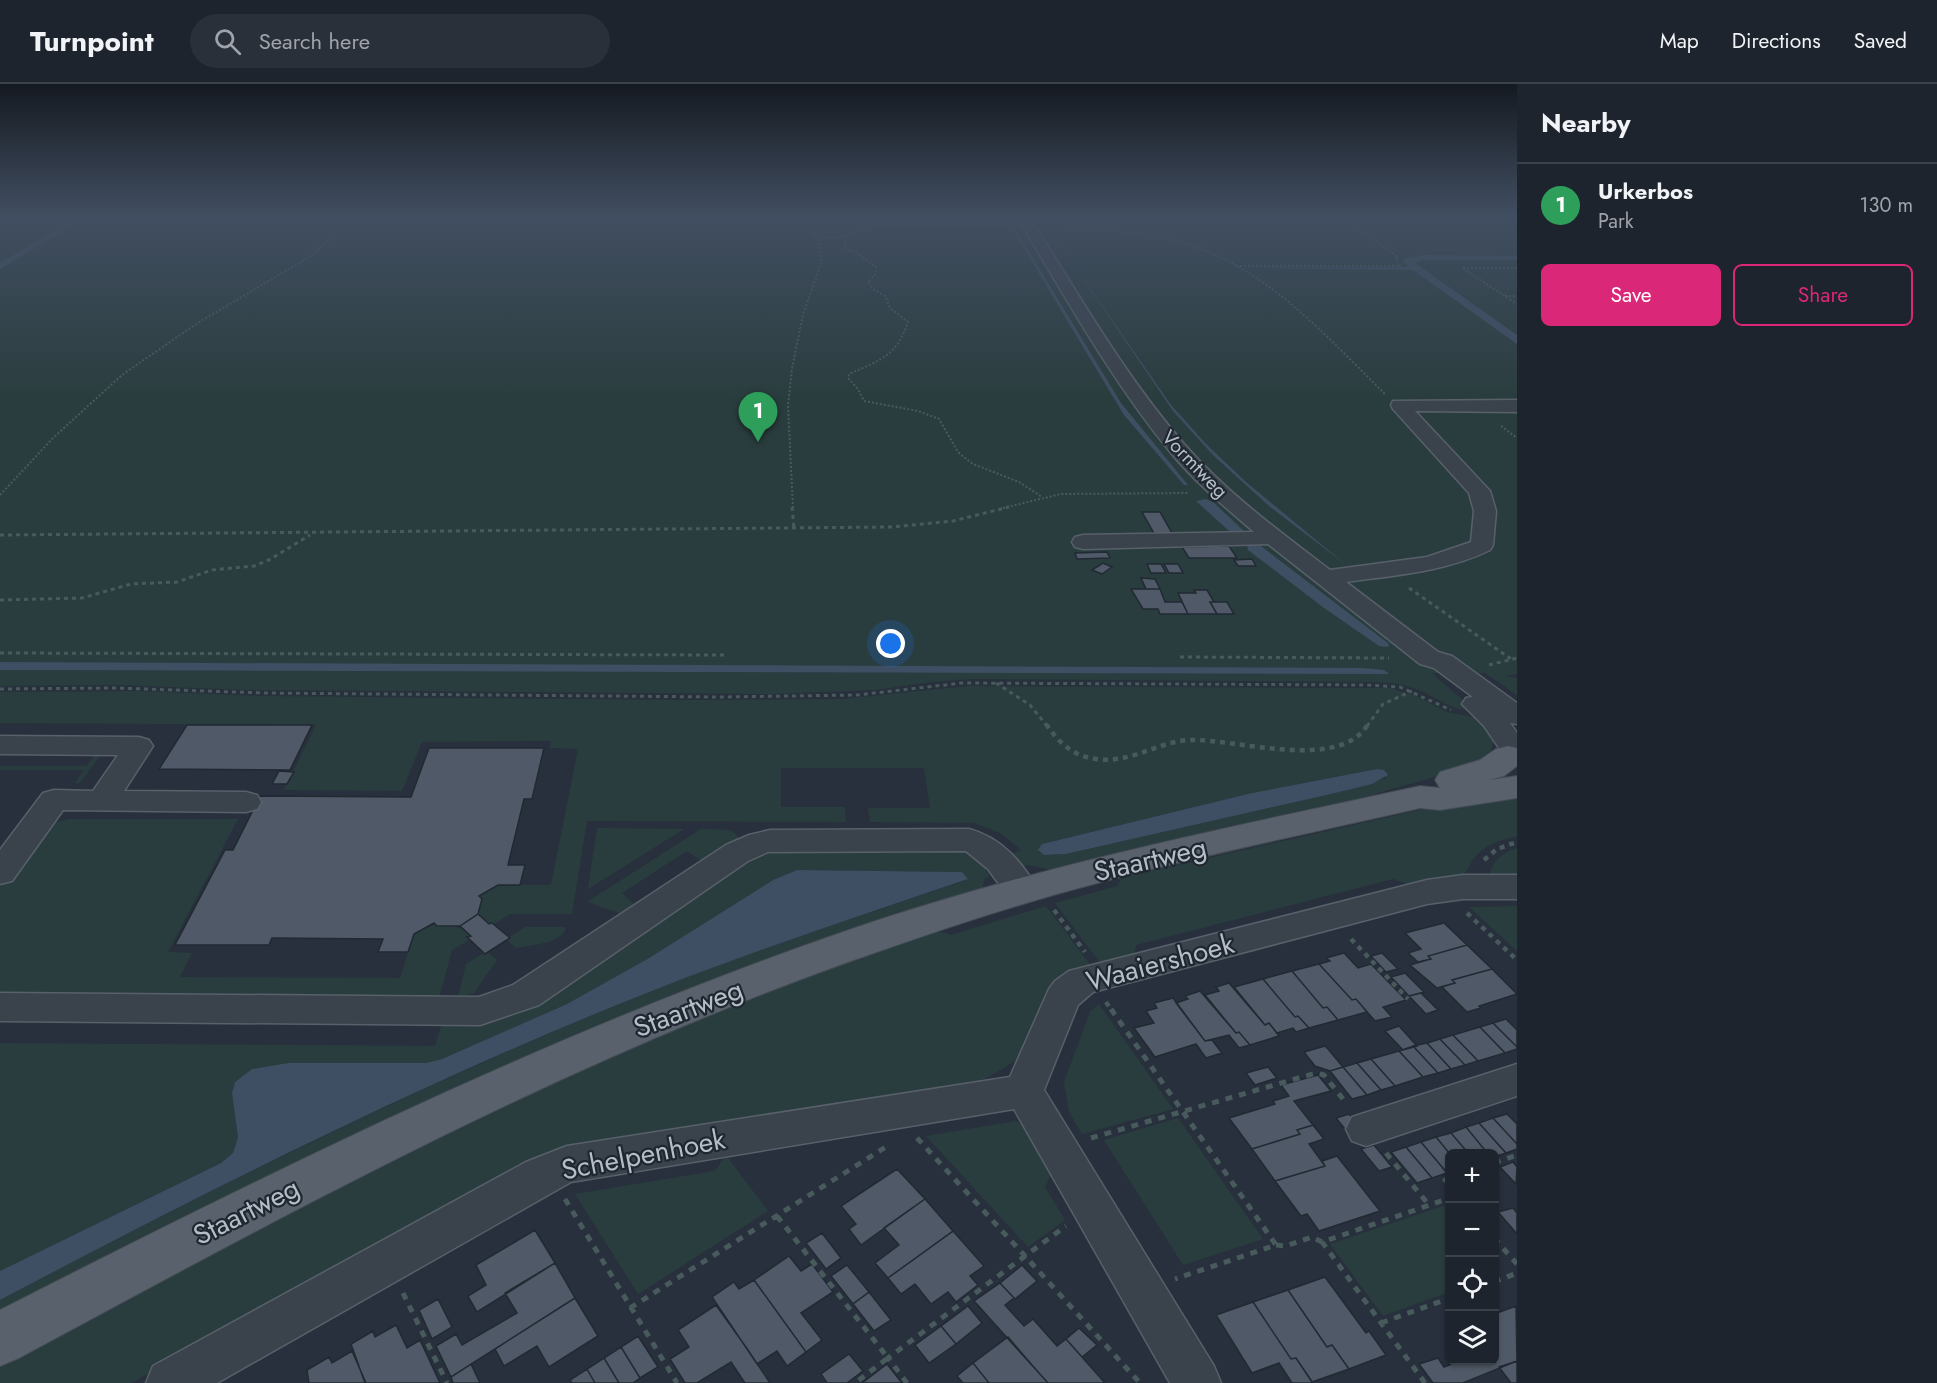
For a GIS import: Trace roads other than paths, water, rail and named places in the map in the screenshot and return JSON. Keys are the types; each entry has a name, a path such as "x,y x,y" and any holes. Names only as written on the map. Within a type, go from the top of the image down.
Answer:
{"main road":[{"name":"Staartweg","path":"0,1339 368,1149 582,1050 788,969 926,921 1036,897 1113,867 1420,797 1440,799 1514,751"}],"street":[{"name":"Vormtweg","path":"1053,276 1144,407 1179,450 1222,493 1272,537 1429,658 1428,664 1495,721 1514,751"},
{"path":"1326,578 1455,556 1482,545 1485,511 1483,498 1475,484 1400,405 1517,406"},
{"path":"1083,542 1272,537"},
{"path":"0,745 139,746 102,800"},
{"path":"0,873 54,800 246,802"},
{"path":"0,1007 480,1011 526,995 737,853 770,841 969,840 980,845 999,861 1036,897"},
{"name":"Waaiershoek","path":"1024,1091 1062,999 1068,990 1082,981 1418,894 1442,890 1517,887"},
{"path":"1366,1129 1517,1080"},
{"path":"1024,1091 1197,1383"},
{"name":"Schelpenhoek","path":"170,1383 549,1172 586,1160 902,1122 1024,1091"}],"water":[{"path":"1040,276 1044,276 1121,403 1188,485 1184,485 1124,415"},
{"path":"1081,276 1171,405 1206,444 1246,482 1345,564 1269,506 1214,456 1173,411"},
{"path":"1421,276 1433,276 1517,335 1517,344"},
{"path":"1206,499 1213,502 1244,531 1234,534 1229,531 1196,501"},
{"path":"1247,545 1261,546 1384,640 1389,644 1388,647 1379,646 1324,608 1248,550"},
{"path":"0,662 1361,668 1384,670 1389,674 0,670"},
{"path":"1377,769 1384,770 1388,775 1372,784 1331,794 1066,854 1044,855 1038,850 1042,844 1252,793"},
{"path":"797,870 962,872 968,879 691,976 486,1061 322,1136 0,1300 0,1271 221,1163 233,1153 238,1137 232,1093 235,1082 252,1069 288,1063 426,1063 442,1059 567,1004 649,958 773,880"}],"place":[{"name":"Urkerbos","path":"758,442"}]}
